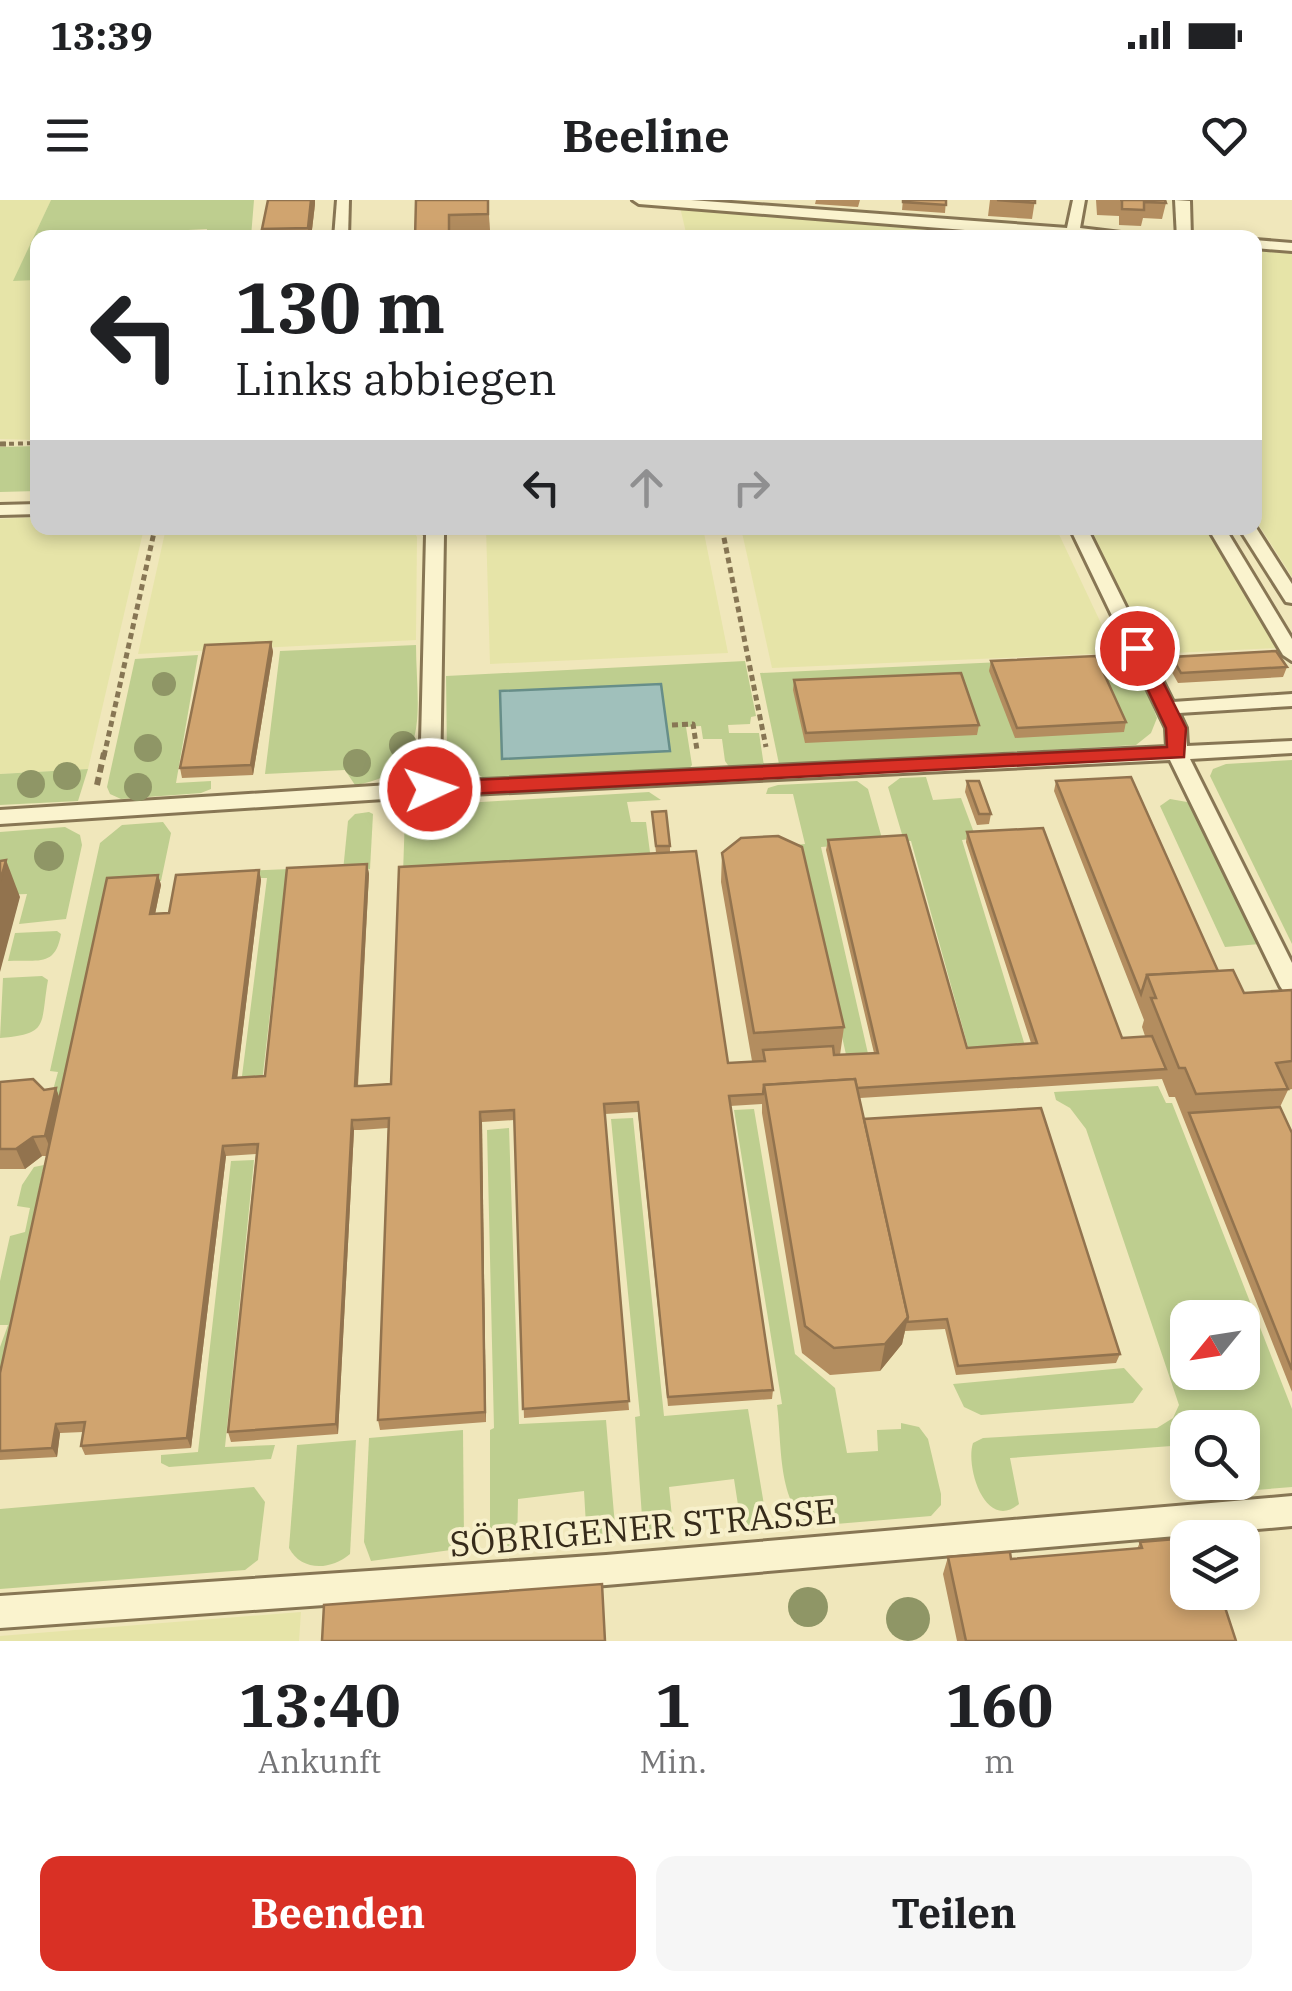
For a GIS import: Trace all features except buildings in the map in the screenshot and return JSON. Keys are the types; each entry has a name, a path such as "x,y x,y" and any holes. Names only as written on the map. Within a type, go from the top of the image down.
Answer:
{"lane":[{"path":"341,230 343,200"},
{"path":"640,200 1009,230"},
{"path":"1072,230 1079,200"},
{"path":"1181,200 1183,230"},
{"path":"1262,244 1292,246"},
{"path":"0,510 30,508"},
{"path":"430,789 436,535"},
{"path":"1081,535 1176,728 1177,752 1292,986"},
{"path":"1220,535 1292,655"},
{"path":"1252,535 1292,598"},
{"path":"1166,708 1292,700"},
{"path":"0,817 430,789 1292,747"},
{"name":"SÖBRIGENER STRASSE","path":"0,1612 606,1570 1292,1511"}],"path":[{"path":"0,444 30,443"},
{"path":"91,811 152,535"},
{"path":"723,535 772,772"},
{"path":"672,725 693,724 696,740"}],"shaded area":[{"path":"0,200 51,200 37,230 30,230 30,245 14,280 30,280 30,440 0,439"},
{"path":"680,207 1002,230 685,230"},
{"path":"1262,248 1292,250 1292,577 1262,530"},
{"path":"30,517 30,535 142,535 88,769 0,774 0,519"},
{"path":"164,535 417,537 416,640 138,654"},
{"path":"486,535 704,535 728,653 490,664"},
{"path":"743,535 1059,535 1115,653 772,668"},
{"path":"1092,535 1210,535 1278,648 1152,654"},
{"path":"301,1612 299,1641 0,1641 0,1636"}],"green space":[{"path":"51,200 254,200 252,230 37,230"},
{"path":"30,245 30,280 13,281"},
{"path":"30,446 30,491 0,492 0,447"},
{"path":"416,645 418,713 409,752 398,767 380,778 355,785 345,770 265,774 280,651"},
{"path":"198,655 176,783 211,781 211,789 121,799 110,794 107,787 135,659"},
{"path":"1133,656 1157,718 1151,733 1136,745 779,764 760,673"},
{"path":"745,661 756,716 751,717 750,724 728,725 729,733 759,733 764,766 730,768 722,739 703,739 701,726 686,727 692,765 676,772 487,780 447,755 446,676"},
{"path":"1292,760 1292,944 1210,776 1213,769 1226,764"},
{"path":"88,769 78,801 0,805 0,774"},
{"path":"926,777 933,800 961,798 976,838 962,840 1026,1049 970,1054 911,841 904,841 888,787 900,778"},
{"path":"857,781 868,789 883,842 821,847 869,1058 847,1059 806,875 784,846 805,844 793,794 766,794 768,788 778,785"},
{"path":"649,792 661,800 627,802 631,822 646,822 651,860 403,874 405,814 415,806"},
{"path":"1170,799 1187,802 1194,808 1260,944 1225,947 1160,806"},
{"path":"355,814 373,814 370,869 343,871 348,821"},
{"path":"163,822 171,833 161,881 108,884 59,1101 50,1101 58,1072 50,1071 100,843 122,825"},
{"path":"65,827 80,835 82,845 66,919 19,924 27,894 0,895 0,832"},
{"path":"314,868 321,873 286,876 262,1082 241,1084 267,878 234,878 245,871"},
{"path":"15,933 61,934 50,957 8,961"},
{"path":"42,976 48,980 40,1024 27,1034 0,1038 3,978"},
{"path":"1158,1086 1166,1103 1172,1103 1249,1300 1170,1300 1170,1378 1086,1129 1070,1108 1056,1100 1054,1092"},
{"path":"754,1109 795,1354 835,1388 847,1453 878,1451 877,1430 901,1429 901,1423 919,1427 928,1439 941,1494 941,1505 931,1516 812,1526 792,1504 783,1472 777,1405 782,1404 734,1110"},
{"path":"633,1118 664,1416 748,1409 766,1517 754,1530 742,1531 734,1479 669,1487 674,1537 657,1538 648,1531 642,1517 635,1417 640,1416 611,1119"},
{"path":"509,1128 519,1424 606,1420 615,1526 613,1536 587,1543 584,1491 518,1499 517,1551 496,1546 490,1536 490,1430 494,1428 487,1130"},
{"path":"254,1160 225,1447 275,1445 271,1459 169,1467 161,1463 161,1455 198,1452 231,1161"},
{"path":"44,1165 0,1379 0,1347 8,1325 0,1325 0,1281 10,1236 25,1232 30,1208 17,1206 22,1185 34,1167"},
{"path":"1260,1327 1292,1409 1292,1487 1260,1490 1260,1410 1177,1410 1174,1390 1260,1390"},
{"path":"1124,1368 1143,1389 1133,1403 981,1415 964,1407 953,1384"},
{"path":"1170,1420 1170,1446 1010,1458 1019,1504 1007,1510 997,1510 988,1504 975,1481 973,1443 983,1438 1157,1428"},
{"path":"463,1430 464,1538 458,1549 371,1561 364,1542 369,1438"},
{"path":"356,1440 350,1554 325,1566 308,1564 289,1548 297,1445"},
{"path":"254,1487 265,1502 258,1560 245,1570 0,1589 0,1509"}],"water":[{"path":"661,684 670,751 502,759 500,691"}],"route":[{"path":"430,789 1177,752 1176,728 1137,648"}]}
